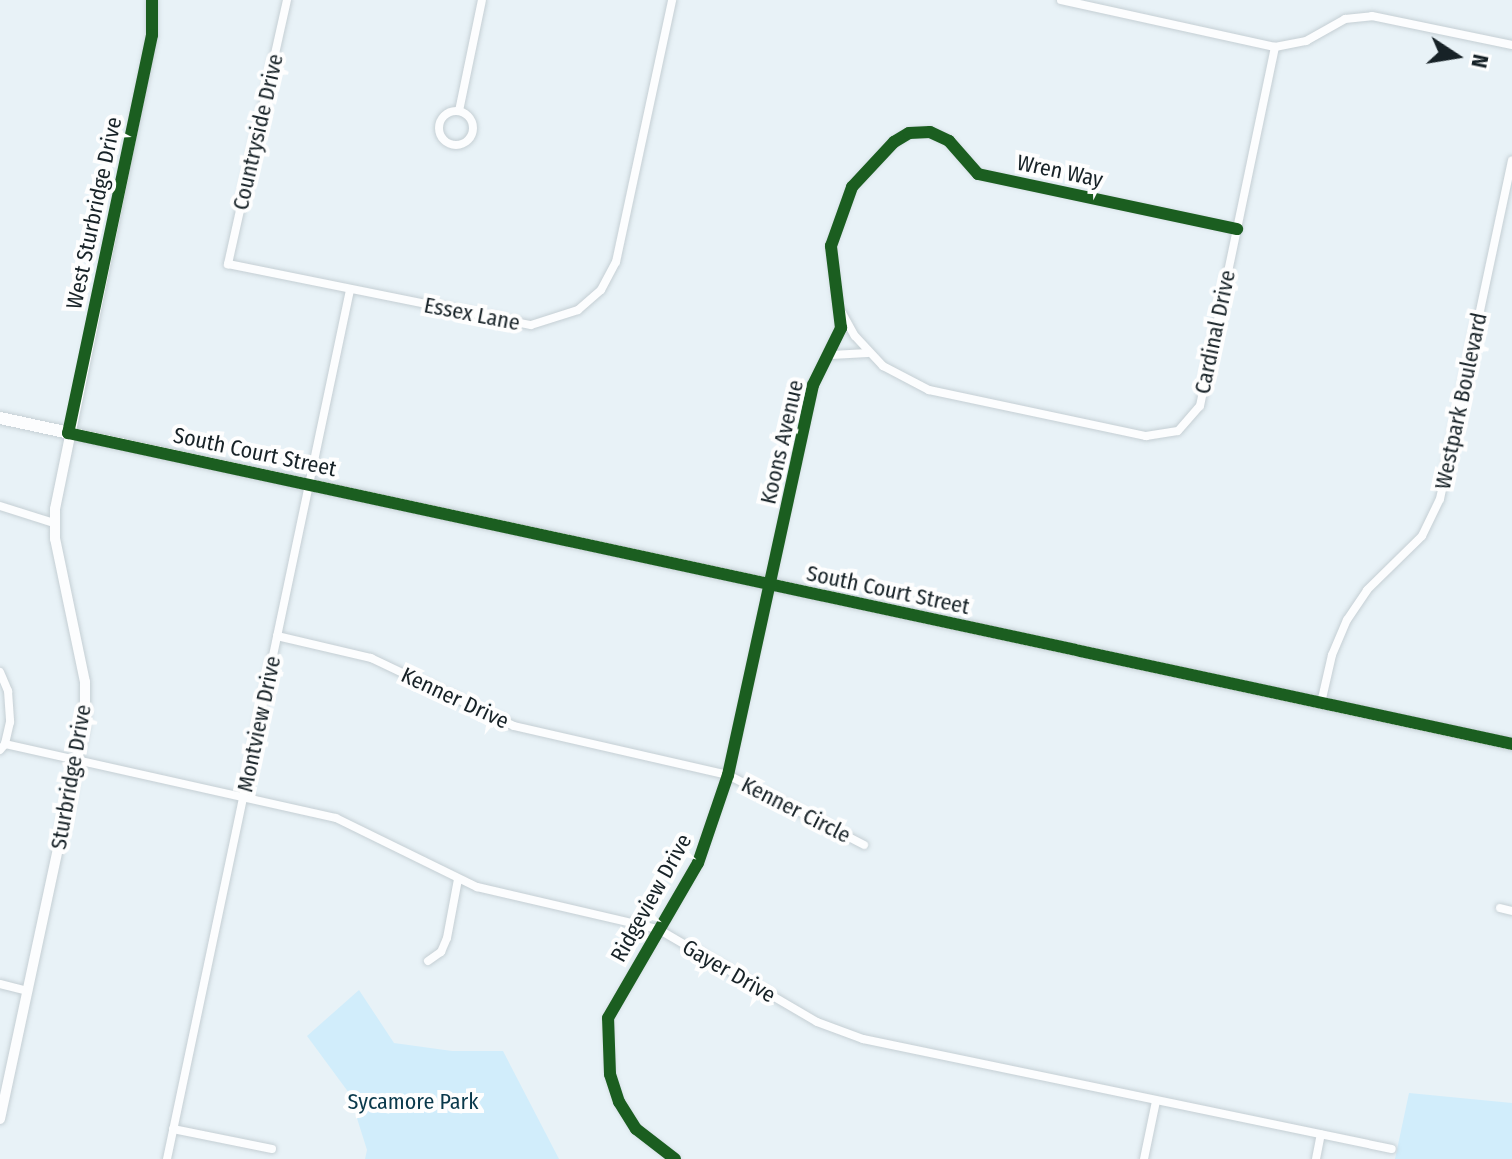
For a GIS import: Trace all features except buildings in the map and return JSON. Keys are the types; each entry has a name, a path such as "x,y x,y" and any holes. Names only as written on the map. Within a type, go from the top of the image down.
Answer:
{"main road":[{"name":"South Court Street","path":"0,418 1512,744"}],"street":[{"name":"West Sturbridge Drive","path":"68,433 152,35 152,0"},
{"name":"Countryside Drive","path":"228,264 287,0"},
{"path":"459,111 482,0"},
{"name":"Essex Lane","path":"228,264 516,324 555,320 591,300 610,276 620,250 672,0"},
{"path":"1061,0 1275,47 1306,41 1345,19 1372,16 1512,45"},
{"name":"Cardinal Drive","path":"841,309 869,353 899,376 929,390 1146,436 1168,435 1188,424 1200,406 1275,47"},
{"path":"459,111 469,116 472,133 465,142 453,145 444,140 439,125 448,112 459,111"},
{"name":"Wren Way","path":"894,142 909,133 930,132 949,141 978,174 1237,229"},
{"name":"Koons Avenue","path":"770,585 813,385 831,355 841,328 841,309 831,267 834,227 863,171 894,142"},
{"name":"Westpark Boulevard","path":"1321,703 1332,655 1347,620 1367,590 1422,536 1440,499 1512,161"},
{"name":"Montview Drive","path":"167,1159 350,290"},
{"path":"831,355 869,353"},
{"name":"Sturbridge Drive","path":"0,1119 85,721 85,682 54,523 68,433"},
{"path":"0,506 54,523"},
{"name":"Ridgeview Drive","path":"675,1159 636,1129 619,1102 610,1074 608,1018 698,863 728,775 770,585"},
{"name":"Kenner Drive","path":"277,636 371,658 514,726 728,775"},
{"path":"0,672 8,691 10,722 2,747"},
{"name":"Gayer Drive","path":"2,747 336,818 458,879 658,929 839,1031 1392,1149"},
{"name":"Kenner Circle","path":"728,775 864,845"},
{"path":"428,961 441,952 447,938 458,879"},
{"path":"1500,908 1512,911"},
{"path":"0,984 28,991"},
{"path":"1144,1159 1156,1101"},
{"path":"173,1129 272,1149"},
{"path":"1316,1159 1321,1134"}],"green space":[{"name":"Sycamore Park","path":"359,990 394,1043 452,1051 503,1051 559,1159 365,1159 367,1150 349,1093 307,1036"},
{"path":"1409,1093 1512,1103 1512,1159 1395,1159"}],"cycle path":[{"path":"152,0 152,35 68,433 1512,744"},
{"path":"675,1159 636,1129 619,1102 610,1074 608,1018 698,863 728,775 813,385 841,328 831,246 852,187 894,142 909,133 930,132 949,141 978,174 1237,229"}]}
